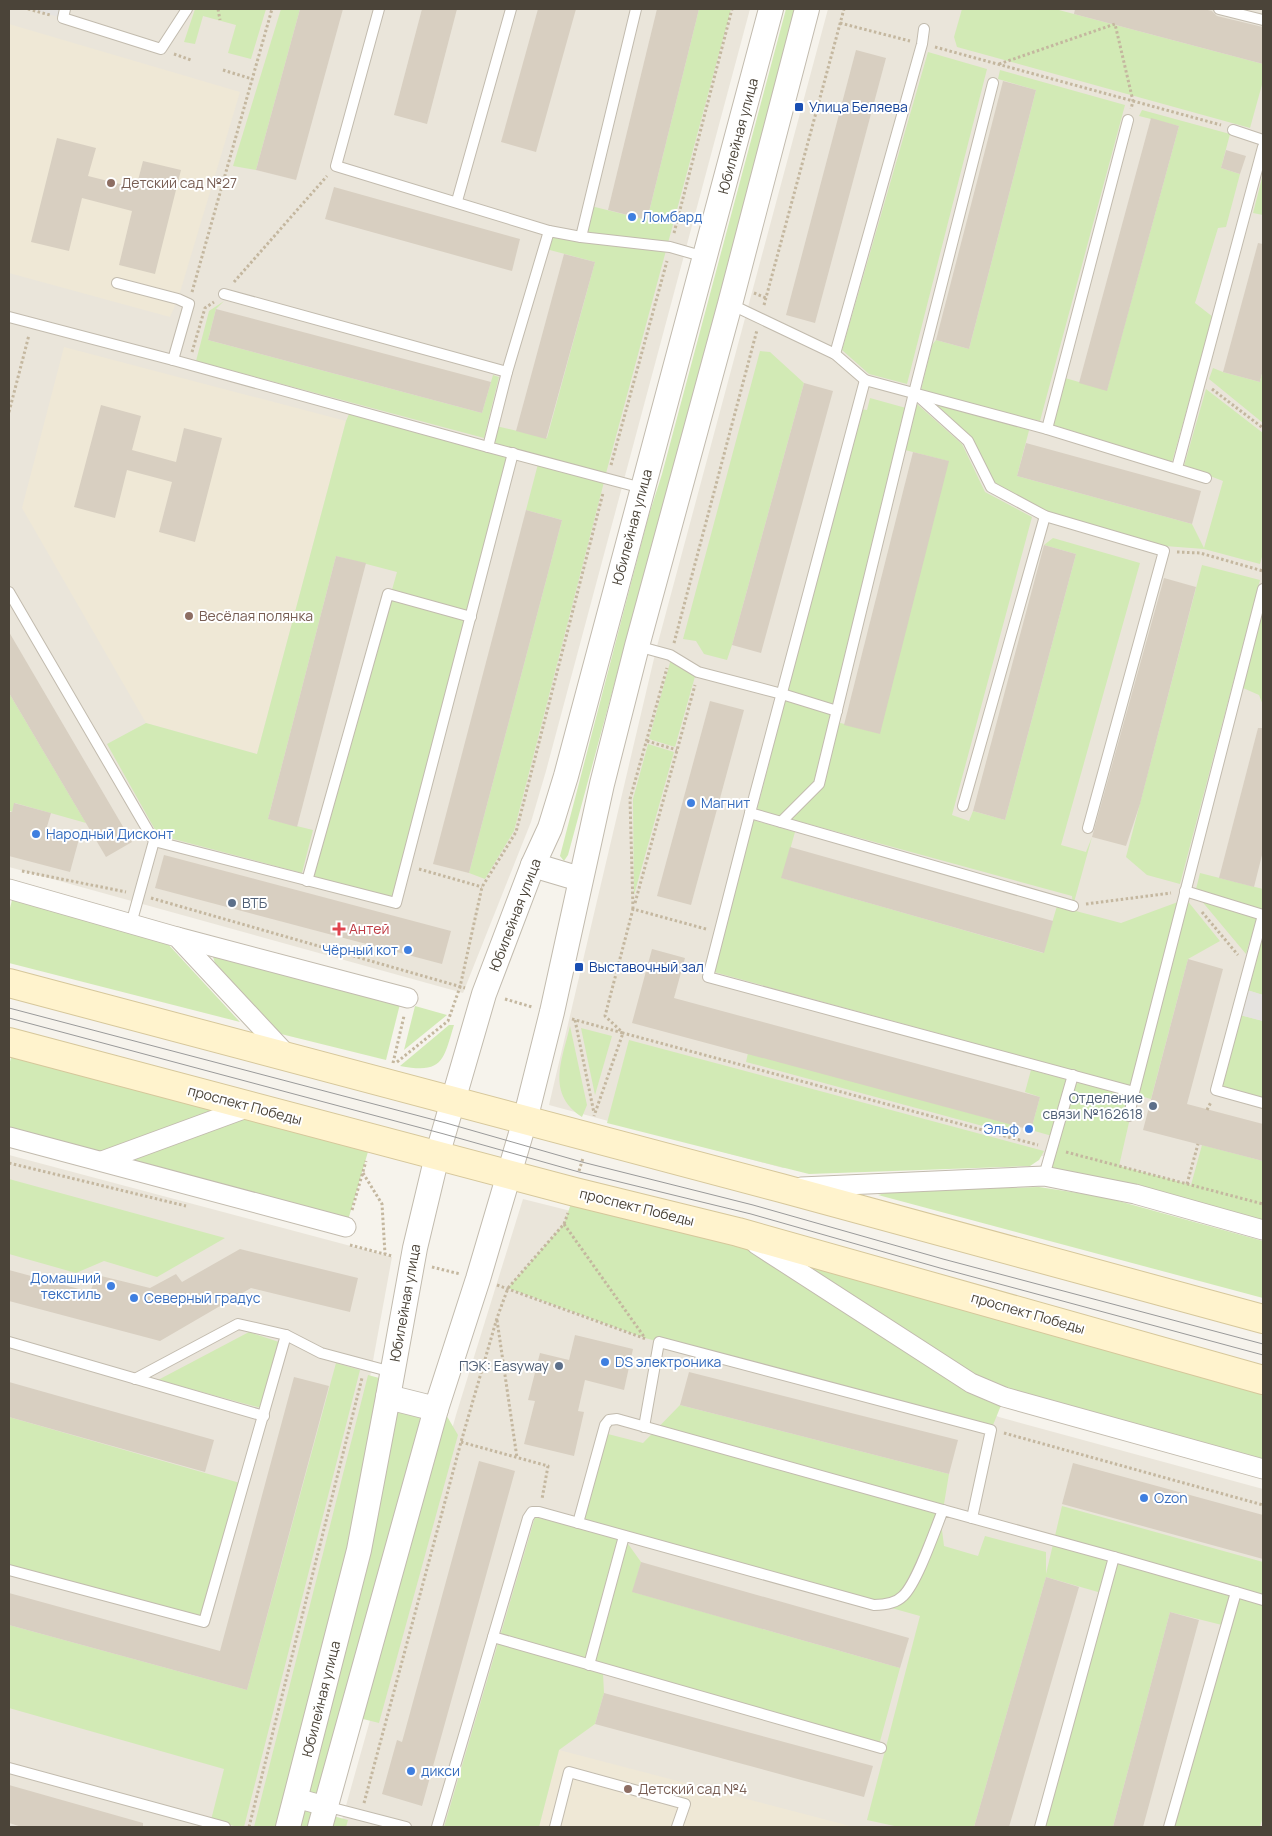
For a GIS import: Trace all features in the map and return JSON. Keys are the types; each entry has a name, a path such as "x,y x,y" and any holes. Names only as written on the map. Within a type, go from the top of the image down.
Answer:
{"main road":[{"path":"9,983 781,1188 1263,1320"},
{"name":"проспект Победы","path":"9,1042 437,1156 738,1232 1263,1380"}],"street":[{"name":"Юбилейная улица","path":"288,1827 359,1550 414,1248 437,1156 484,994 533,865 550,828 566,776 771,9"},
{"path":"296,1798 322,1817 436,1409 510,1175 552,1012 602,784 637,646 730,304 807,9"},
{"path":"533,865 580,879"},
{"path":"9,889 177,937 408,998"},
{"path":"177,937 290,1058"},
{"path":"102,1161 252,1106"},
{"path":"9,1137 346,1227"},
{"path":"781,1188 1044,1176 1134,1194 1263,1230"},
{"path":"738,1232 971,1383 1004,1397 1263,1469"},
{"path":"388,1397 436,1409"}],"lane":[{"path":"64,14 162,49 187,9"},
{"path":"380,9 336,166 549,230 581,237 670,247 706,258"},
{"path":"457,201 511,9"},
{"path":"581,237 636,9"},
{"path":"1219,9 1263,20"},
{"path":"835,354 922,44 924,29"},
{"path":"781,822 819,784 914,393 993,82"},
{"path":"1047,429 1128,120"},
{"path":"1233,130 1263,140"},
{"path":"1177,468 1263,147"},
{"path":"488,447 507,372 549,230"},
{"path":"117,283 178,299 189,304 173,360"},
{"path":"224,294 507,372"},
{"path":"730,304 760,320 835,354 866,380 1047,429 1206,478"},
{"path":"9,318 173,360 642,488"},
{"path":"866,380 708,977 1134,1092"},
{"path":"914,393 968,441 991,487 1044,516 1164,551 1088,828"},
{"path":"9,592 154,841 396,903 513,453"},
{"path":"963,806 1044,516"},
{"path":"1129,1116 1263,589"},
{"path":"307,881 388,594 470,617"},
{"path":"637,646 670,655 698,672 782,694 837,711"},
{"path":"750,813 1073,906"},
{"path":"131,924 154,841"},
{"path":"1185,891 1263,915 1216,1090 1263,1102"},
{"path":"1044,1176 1073,1075"},
{"path":"135,1379 238,1324 286,1335 321,1353 392,1372"},
{"path":"9,1570 204,1622 286,1335"},
{"path":"9,1342 264,1416"},
{"path":"644,1427 659,1342 991,1430 972,1518"},
{"path":"578,1523 605,1425 610,1420 617,1419 1263,1600"},
{"path":"437,1827 528,1518 532,1512 539,1512 874,1605 886,1605 903,1596 912,1582 943,1510"},
{"path":"589,1665 624,1536"},
{"path":"1040,1827 1114,1557"},
{"path":"1170,1827 1236,1592"},
{"path":"493,1637 881,1748"},
{"path":"9,1768 225,1827"},
{"path":"555,1827 570,1772 685,1804 677,1827"},
{"path":"322,1817 361,1816 406,1827"}],"path":[{"path":"28,9 64,14"},
{"path":"218,9 220,20"},
{"path":"189,304 272,9"},
{"path":"393,1066 448,1021 460,987 482,887 516,832 732,9"},
{"path":"633,908 630,799 844,9"},
{"path":"840,23 1214,123"},
{"path":"997,64 1115,24 1132,101 1128,120"},
{"path":"993,82 997,64"},
{"path":"223,70 252,79"},
{"path":"189,365 205,308 224,294 336,166"},
{"path":"9,412 32,323"},
{"path":"1201,380 1263,428"},
{"path":"1164,551 1200,553 1263,571"},
{"path":"698,672 604,1016 623,1033 1263,1204"},
{"path":"646,741 677,750"},
{"path":"406,866 482,887"},
{"path":"1073,906 1185,891 1249,970"},
{"path":"633,908 720,932"},
{"path":"575,1020 594,1114"},
{"path":"1187,1184 1198,1144"},
{"path":"363,1173 382,1204 385,1254"},
{"path":"564,1224 645,1338"},
{"path":"361,1816 461,1442 497,1318 508,1288"},
{"path":"497,1318 517,1458"},
{"path":"249,1827 365,1365"},
{"path":"991,1430 1263,1505"},
{"path":"461,1442 548,1466 539,1512"}],"shaded area":[{"path":"9,9 750,9 546,771 531,822 463,993 9,867"},
{"path":"34,9 65,9 63,18"},
{"path":"828,9 1263,9 1263,1208 1138,1175 1044,1156 783,1168 549,1105 656,650"},
{"name":"Детский сад №27","path":"9,24 240,92 178,299 170,317 9,273"},
{"name":"Весёлая полянка","path":"64,347 346,421 257,754 146,723 22,508"},
{"path":"1247,990 1263,995 1263,1021 1240,1015"},
{"path":"9,1155 392,1257 339,1546 268,1827 9,1827"},
{"path":"523,1199 730,1251 960,1400 999,1417 1263,1489 1263,1827 340,1827 456,1415"},
{"name":"Детский сад №4","path":"559,1750 854,1827 539,1827"}],"green space":[{"path":"195,9 266,9 251,59 228,53 236,25 203,16 195,44 184,42"},
{"path":"281,9 300,9 256,170 233,166"},
{"path":"699,9 731,9 605,477 490,446 496,426 547,438 595,262 546,249 551,233 582,240 591,206 647,220"},
{"path":"786,9 797,9 568,855 564,861 560,856 648,518 662,474"},
{"path":"962,9 1055,9 1263,64 1263,81 1250,128 957,47 954,37"},
{"path":"928,52 987,69 907,384 869,374 842,350"},
{"path":"1000,70 1125,105 1040,421 1032,419 1017,476 1192,524 1204,548 1223,481 1184,466 1206,389 1263,433 1263,553 1260,564 1204,549 1165,546 1047,511 994,484 971,437 921,390 932,345 936,340 969,349 1036,90 998,79"},
{"path":"1142,110 1230,134 1221,168 1240,174 1226,227 1218,228 1195,303 1213,317 1172,462 1053,425 1065,378 1107,390 1179,126 1139,116"},
{"path":"1263,174 1263,215 1253,213"},
{"path":"224,301 216,309 208,340 482,413 493,375 499,377 484,438 196,361 209,311"},
{"path":"760,351 770,352 804,383 727,660 704,654 696,641 683,639"},
{"path":"1213,368 1260,382 1263,369 1263,423 1209,379"},
{"path":"870,398 906,408 829,720 879,733 948,461 905,450 917,404 962,444 985,492 1032,517 952,815 969,821 973,811 1005,820 1076,554 1044,545 1053,538 1140,563 1061,845 1086,852 1092,837 1073,906 1072,896 757,810 860,409 867,410"},
{"path":"349,414 508,456 393,898 311,877 397,572 336,556 268,819 313,830 302,873 158,835 107,744 146,723 257,754"},
{"path":"538,464 604,482 514,831 485,879 469,873 562,520 526,510"},
{"path":"1202,565 1260,580 1180,884 1147,875 1126,857"},
{"path":"1263,610 1263,705 1259,695 1243,688"},
{"path":"671,659 696,673 675,747 649,739"},
{"path":"9,693 86,823 15,803 12,812 9,810"},
{"path":"648,744 674,752 634,895 633,799"},
{"path":"753,820 795,832 782,878 1043,953 1057,906 1121,923 1186,899 1220,941 1188,959 1151,1099 1137,1095 1138,1088 714,972"},
{"path":"1200,873 1263,889 1263,906 1254,940 1250,940 1246,954 1195,893"},
{"path":"12,900 167,943 240,1022 9,963 9,912"},
{"path":"1263,925 1263,995 1247,990"},
{"path":"212,954 400,1004 386,1060 281,1034 215,963"},
{"path":"415,1006 447,1015 404,1050"},
{"path":"1240,1015 1263,1021 1263,1099 1221,1088"},
{"path":"449,1025 454,1025 447,1048 439,1062 425,1068 400,1066"},
{"path":"570,1026 587,1105 582,1117 571,1108 564,1098 560,1087 561,1064"},
{"path":"581,1028 612,1036 595,1095"},
{"path":"629,1040 1044,1151 1039,1160 1030,1166 809,1174 607,1123"},
{"path":"15,1044 372,1138 346,1227 9,1137 9,1065"},
{"path":"748,1053 1018,1126 1016,1135 746,1062"},
{"path":"1031,1070 1065,1079 1068,1085 1074,1086 1079,1082 1127,1096 1123,1116 1130,1118 1119,1166 1191,1185 1202,1145 1263,1161 1263,1230 1044,1176 1059,1138 1031,1130 1040,1097 1025,1092"},
{"path":"9,1179 225,1238 157,1277 104,1261 76,1273 9,1254"},
{"path":"1039,1187 1104,1197 1263,1241 1263,1298 878,1195 893,1191"},
{"path":"575,1192 1263,1380 1263,1469 1004,1398 991,1430 645,1338 508,1288 564,1224"},
{"path":"249,1332 279,1342 261,1408 158,1380"},
{"path":"336,1363 360,1370 244,1827 211,1820 224,1769 9,1708 9,1625 247,1690"},
{"path":"368,1375 383,1379 352,1548 281,1827 254,1827"},
{"path":"680,1405 949,1474 941,1522 944,1546 978,1556 985,1536 1046,1552 1046,1574 1062,1506 1263,1562 1263,1817 1260,1827 1173,1827 1230,1627 1170,1612 1113,1827 1044,1827 1105,1594 1046,1577 974,1827 899,1827 867,1820 920,1616 628,1534 626,1541 641,1562 633,1592 900,1668 879,1745 603,1673 604,1693 595,1724 559,1750 539,1827 444,1827 535,1517 576,1526 600,1432 643,1443"},
{"path":"395,1409 423,1416 318,1794 307,1791"},
{"path":"445,1413 458,1435 379,1723 359,1718"},
{"path":"9,1417 240,1483 201,1618 9,1566"},
{"path":"303,1810 313,1813 309,1827 298,1827"},
{"path":"333,1816 348,1820 346,1827 330,1827"}],"building":[{"path":"300,9 343,9 296,180 256,170"},
{"path":"422,9 457,9 427,124 394,115"},
{"path":"538,9 576,9 536,152 501,142"},
{"path":"657,9 699,9 647,220 608,210"},
{"path":"1075,9 1204,9 1212,11 1217,16 1263,27 1263,64 1074,14"},
{"path":"856,50 886,58 815,323 786,315"},
{"path":"1003,81 1036,90 969,349 936,340"},
{"path":"1151,118 1179,126 1107,391 1079,383"},
{"path":"57,138 96,148 88,176 136,188 143,161 181,170 155,274 119,265 132,211 82,198 69,251 31,242"},
{"path":"1226,150 1246,156 1240,174 1221,168"},
{"path":"334,187 520,239 512,271 325,219"},
{"path":"1258,243 1263,244 1263,369 1260,382 1223,372"},
{"path":"564,254 595,262 546,439 516,431"},
{"path":"216,309 491,382 482,413 208,340"},
{"path":"804,383 833,391 761,653 732,645"},
{"path":"101,405 141,416 132,450 176,462 184,428 222,438 195,542 159,532 172,482 127,470 115,518 74,507"},
{"path":"1026,443 1201,491 1192,524 1017,476"},
{"path":"913,452 949,461 880,734 844,725"},
{"path":"526,510 562,520 469,873 433,864"},
{"path":"1044,545 1076,554 1005,820 973,811"},
{"path":"336,556 366,563 297,827 268,819"},
{"path":"1164,578 1196,587 1140,804 1126,846 1092,837"},
{"path":"9,632 132,842 106,857 9,693"},
{"path":"710,701 744,710 691,905 657,896"},
{"path":"1258,728 1263,728 1263,851 1254,887 1219,878"},
{"name":"Народный Дисконт","path":"14,803 51,813 46,830 79,839 70,872 9,856 9,812 12,812"},
{"path":"790,847 1053,921 1044,953 781,878"},
{"path":"164,855 451,931 442,964 155,888"},
{"path":"652,949 685,958 674,998 1040,1097 1031,1130 632,1023"},
{"path":"1188,959 1223,969 1187,1104 1263,1124 1263,1161 1143,1130"},
{"path":"240,1249 358,1278 350,1312 251,1288 160,1341 9,1301 9,1270 90,1292 97,1275 150,1288 176,1274 182,1282"},
{"path":"575,1335 633,1349 624,1390 585,1380 578,1411 584,1412 574,1456 524,1444 535,1401 528,1400 540,1353 569,1360"},
{"path":"689,1372 958,1440 949,1474 680,1405"},
{"path":"294,1377 329,1386 247,1690 9,1625 9,1593 220,1651"},
{"path":"9,1382 214,1440 205,1472 9,1417"},
{"path":"479,1461 515,1471 422,1806 382,1794 397,1740 402,1742"},
{"path":"1073,1463 1263,1515 1263,1559 1062,1504"},
{"path":"641,1562 909,1638 900,1668 632,1592"},
{"path":"1046,1577 1079,1587 1009,1827 974,1827"},
{"path":"1170,1612 1199,1620 1143,1827 1113,1827"},
{"path":"604,1693 873,1766 864,1797 595,1724"},
{"path":"9,1785 143,1823 143,1827 22,1827 9,1823"}],"tram line":[{"path":"9,1008 446,1123 582,1162 753,1205 943,1259 1263,1344"},
{"path":"9,1018 579,1172 751,1214 940,1268 1263,1355"}],"place":[{"name":"Улица Беляева","path":"799,107"},
{"name":"Детский сад №27","path":"111,183"},
{"name":"Ломбард","path":"632,217"},
{"name":"Весёлая полянка","path":"189,616"},
{"name":"Магнит","path":"691,803"},
{"name":"Народный Дисконт","path":"36,834"},
{"name":"ВТБ","path":"232,903"},
{"name":"Антей","path":"339,929"},
{"name":"Чёрный кот","path":"408,950"},
{"name":"Выставочный зал","path":"579,967"},
{"name":"Отделение связи №162618","path":"1153,1106"},
{"name":"Эльф","path":"1029,1129"},
{"name":"Домашний текстиль","path":"111,1286"},
{"name":"Северный градус","path":"134,1298"},
{"name":"DS электроника","path":"605,1362"},
{"name":"ПЭК: Easyway","path":"559,1366"},
{"name":"Ozon","path":"1144,1498"},
{"name":"дикси","path":"411,1771"},
{"name":"Детский сад №4","path":"628,1789"}]}
